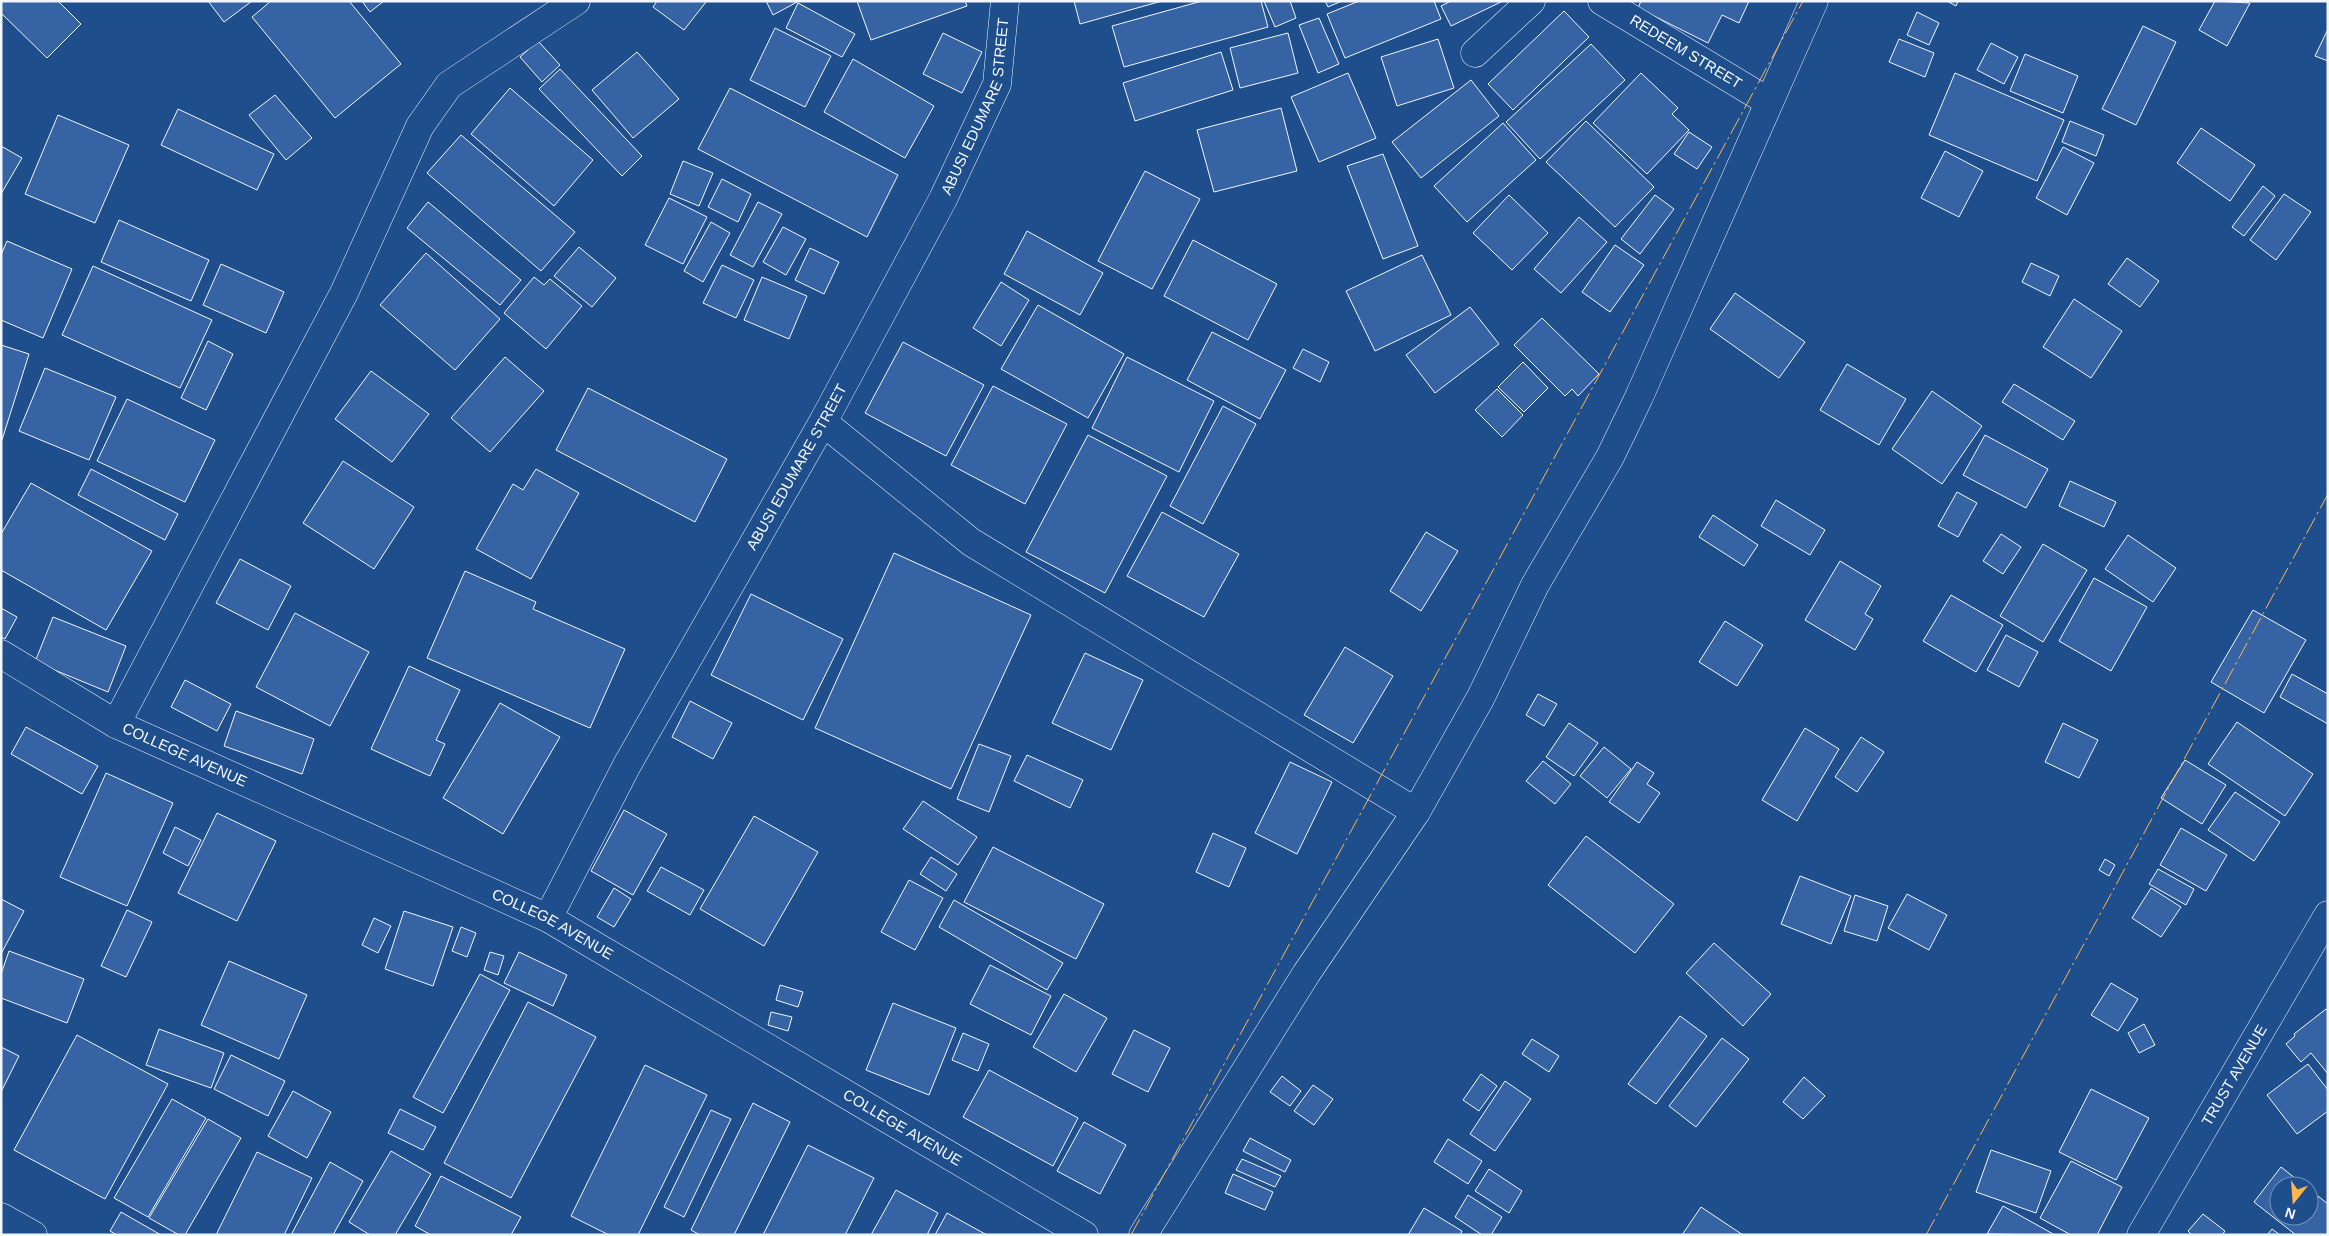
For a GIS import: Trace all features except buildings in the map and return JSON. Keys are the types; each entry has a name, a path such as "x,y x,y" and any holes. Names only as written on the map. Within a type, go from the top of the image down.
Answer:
{"street":[{"path":"116,724 344,293 420,126 449,85 576,1"},
{"name":"ABUSI EDUMARE STREET","path":"548,918 628,765 823,422 927,230 998,84 1005,1"},
{"path":"1475,53 1531,1"},
{"name":"REDEEM STREET","path":"1602,1 1769,102"},
{"path":"1143,1235 1306,974 1416,812 1481,697 1535,585 1614,448 1639,397 1814,1"},
{"path":"823,422 971,542 1416,812"},
{"name":"COLLEGE AVENUE","path":"1,654 116,724 548,918 1084,1235"},
{"name":"TRUST AVENUE","path":"2141,1235 2328,915"},
{"path":"1,1217 32,1235"}],"power":[{"path":"1131,1235 1803,1"},
{"path":"1926,1235 2328,494"}]}
